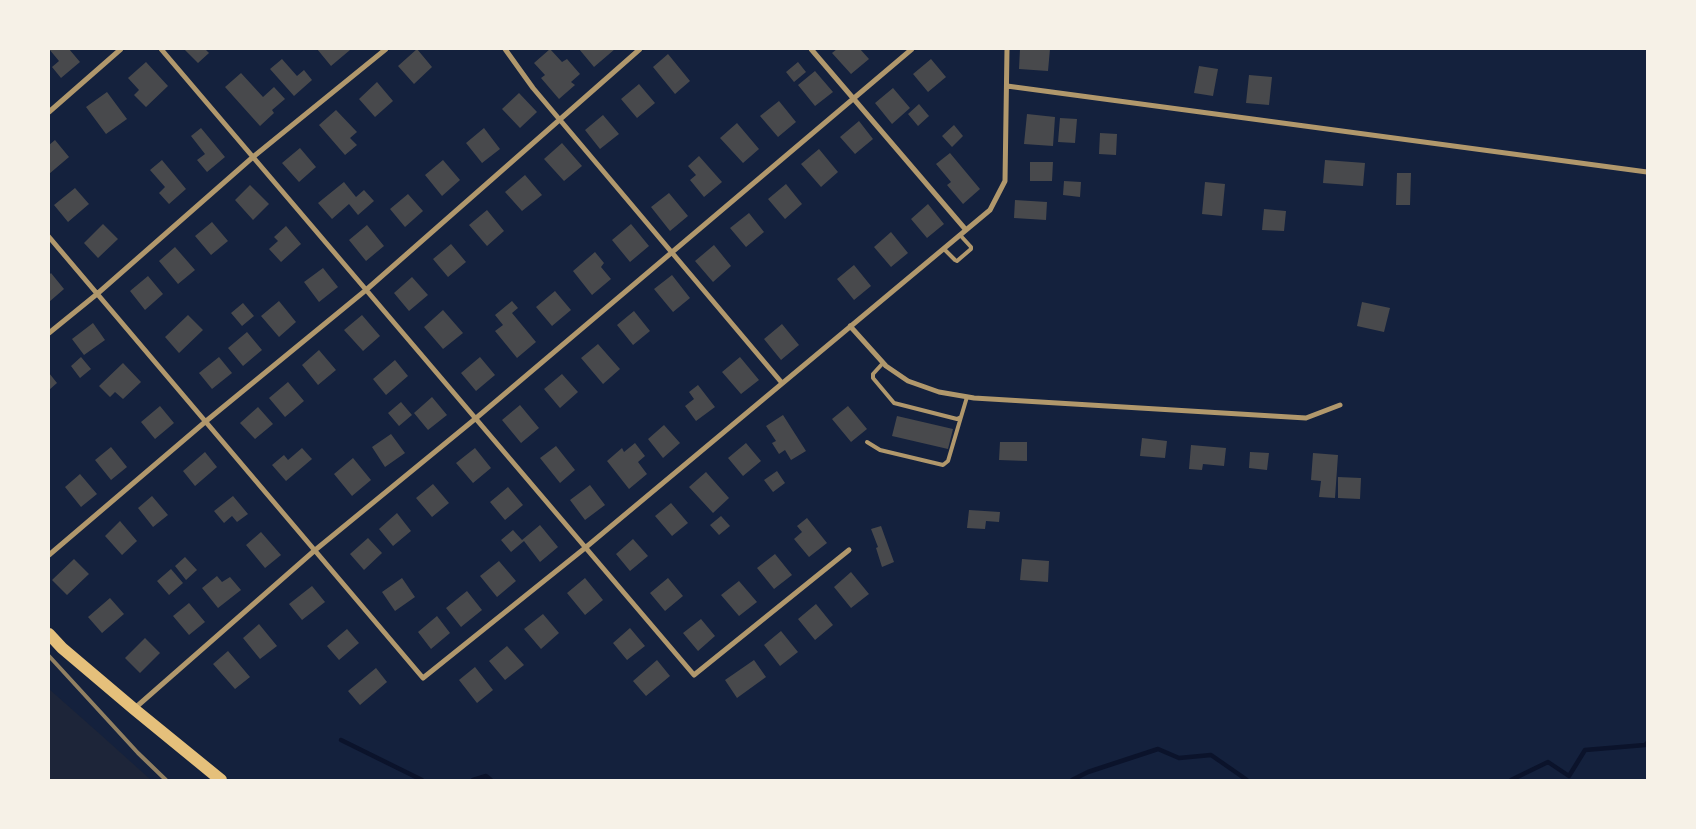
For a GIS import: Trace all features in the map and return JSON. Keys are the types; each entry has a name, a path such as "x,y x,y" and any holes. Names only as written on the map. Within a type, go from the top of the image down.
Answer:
{"main road":[{"path":"49,634 62,648 221,780"}],"street":[{"path":"49,112 121,49"},
{"path":"161,49 694,675 849,550"},
{"path":"49,333 97,294 253,158 386,49"},
{"path":"505,49 533,88 782,383"},
{"path":"49,555 205,422 366,290 640,49"},
{"path":"811,49 966,230"},
{"path":"134,709 314,551 475,419 912,49"},
{"path":"49,237 423,678 585,548 990,210 1005,181 1007,49"},
{"path":"1007,86 1647,172"},
{"path":"850,326 883,363 908,381 938,392 967,397 1306,418 1340,405"}],"lane":[{"path":"944,248 957,261 971,249 960,235"},
{"path":"883,363 873,374 873,378 894,403 957,419 961,417"},
{"path":"867,442 880,450 943,465 948,461 967,397"}],"shaded area":[{"path":"49,689 101,735 151,780 49,780"}],"building":[{"path":"49,49 69,49 80,62 61,78 52,67 59,61"},
{"path":"184,49 205,49 209,53 198,63"},
{"path":"317,49 348,49 350,50 331,66"},
{"path":"417,49 432,67 414,84 398,66"},
{"path":"550,49 562,62 567,59 580,74 571,82 575,85 559,99 541,78 545,75 534,63"},
{"path":"579,49 615,49 594,67"},
{"path":"837,49 860,49 869,59 851,74 832,53"},
{"path":"1020,49 1050,49 1048,71 1019,69"},
{"path":"668,54 690,81 675,94 653,67"},
{"path":"282,59 297,76 304,70 312,80 294,96 270,69"},
{"path":"931,59 946,77 928,92 913,74"},
{"path":"146,62 168,86 146,107 134,95 139,90 128,78"},
{"path":"798,62 806,72 794,82 786,72"},
{"path":"1199,66 1218,69 1213,96 1194,93"},
{"path":"815,71 833,92 815,106 798,85"},
{"path":"241,73 263,97 274,87 285,99 272,110 274,113 260,126 225,87"},
{"path":"1249,75 1272,77 1269,105 1246,103"},
{"path":"377,82 393,101 375,117 359,99"},
{"path":"639,84 655,103 637,118 621,99"},
{"path":"893,88 910,108 892,124 875,103"},
{"path":"107,92 127,119 106,134 86,107"},
{"path":"519,93 537,112 520,128 502,109"},
{"path":"779,101 796,122 778,137 760,116"},
{"path":"919,104 929,116 918,126 908,114"},
{"path":"336,110 357,132 350,138 357,145 345,155 319,125"},
{"path":"1027,114 1055,117 1053,146 1024,144"},
{"path":"603,115 619,134 600,149 585,130"},
{"path":"1060,118 1077,119 1075,143 1058,142"},
{"path":"859,121 873,139 855,154 840,137"},
{"path":"737,123 759,149 743,163 720,138"},
{"path":"954,125 963,136 952,147 942,136"},
{"path":"201,128 225,157 207,172 197,160 205,154 191,136"},
{"path":"484,128 500,149 482,163 466,143"},
{"path":"1100,133 1117,134 1116,155 1099,154"},
{"path":"55,140 69,157 49,174 49,145"},
{"path":"562,143 582,166 564,181 544,159"},
{"path":"300,148 316,167 299,182 282,163"},
{"path":"819,149 838,172 821,187 801,164"},
{"path":"950,153 980,189 963,204 947,185 951,182 936,164"},
{"path":"699,156 722,182 704,197 690,180 696,175 688,166"},
{"path":"162,160 186,189 169,204 159,193 165,187 150,170"},
{"path":"443,160 460,180 442,196 425,175"},
{"path":"1325,160 1365,163 1363,186 1323,183"},
{"path":"1030,162 1053,162 1052,181 1030,181"},
{"path":"1397,173 1411,173 1410,205 1396,205"},
{"path":"525,175 542,195 522,211 505,192"},
{"path":"1064,181 1081,182 1080,197 1063,195"},
{"path":"344,182 356,197 364,190 374,201 358,215 349,204 332,219 318,203"},
{"path":"1205,182 1225,184 1222,216 1202,214"},
{"path":"786,184 802,204 785,219 768,199"},
{"path":"250,185 269,204 253,220 235,200"},
{"path":"75,188 89,204 68,222 54,205"},
{"path":"669,193 688,216 670,231 651,207"},
{"path":"408,194 423,211 405,227 390,209"},
{"path":"1015,200 1047,202 1046,220 1014,218"},
{"path":"928,204 944,224 927,238 911,219"},
{"path":"1264,209 1286,211 1284,231 1262,230"},
{"path":"487,210 504,231 487,246 469,225"},
{"path":"749,213 764,232 746,247 730,228"},
{"path":"212,222 228,241 211,255 195,236"},
{"path":"103,224 118,239 98,258 84,243"},
{"path":"631,224 649,246 630,262 612,240"},
{"path":"367,225 384,246 366,261 349,240"},
{"path":"286,226 301,244 281,262 269,249 278,241 274,237"},
{"path":"891,232 908,253 891,267 874,247"},
{"path":"451,244 466,262 448,277 433,259"},
{"path":"714,245 731,266 713,282 695,261"},
{"path":"175,247 195,270 178,284 159,261"},
{"path":"595,252 604,263 601,267 611,279 592,295 573,271"},
{"path":"854,265 871,286 854,300 837,279"},
{"path":"323,268 338,287 319,302 304,282"},
{"path":"51,273 64,289 49,302 49,275"},
{"path":"672,275 690,298 673,312 654,289"},
{"path":"148,276 163,294 145,310 130,291"},
{"path":"412,277 428,295 409,311 394,293"},
{"path":"555,291 571,310 552,326 536,307"},
{"path":"279,301 296,322 279,337 261,316"},
{"path":"512,301 518,308 512,313 536,342 517,358 495,331 503,325 495,315"},
{"path":"1362,302 1390,308 1384,332 1357,326"},
{"path":"243,303 254,316 242,326 231,313"},
{"path":"443,310 463,333 443,349 424,327"},
{"path":"634,311 650,331 633,345 617,325"},
{"path":"188,315 203,330 179,353 165,337"},
{"path":"362,315 380,336 363,351 344,330"},
{"path":"93,323 105,340 84,355 72,339"},
{"path":"782,324 799,345 781,360 764,339"},
{"path":"247,332 262,350 243,366 228,348"},
{"path":"598,344 620,369 603,384 581,358"},
{"path":"319,350 336,370 318,385 302,365"},
{"path":"81,357 91,369 80,378 71,366"},
{"path":"219,357 232,373 212,389 199,373"},
{"path":"480,357 495,375 476,391 461,373"},
{"path":"740,357 759,380 741,394 722,372"},
{"path":"395,360 408,376 386,395 373,379"},
{"path":"123,363 141,382 123,399 115,392 110,397 99,386"},
{"path":"49,373 57,383 49,390"},
{"path":"562,374 578,392 560,408 544,389"},
{"path":"288,382 304,401 285,417 269,398"},
{"path":"698,385 715,407 696,421 685,406 694,399 689,392"},
{"path":"432,397 447,415 428,430 414,413"},
{"path":"401,402 412,415 399,426 388,413"},
{"path":"520,405 539,428 521,443 502,420"},
{"path":"160,406 174,423 155,439 141,422"},
{"path":"848,406 867,429 851,442 832,419"},
{"path":"258,407 273,424 255,439 240,423"},
{"path":"783,415 806,451 791,460 785,450 779,454 772,443 776,441 766,426"},
{"path":"897,416 953,429 948,449 892,436"},
{"path":"664,425 680,443 663,458 648,439"},
{"path":"391,434 405,453 385,467 372,447"},
{"path":"1142,438 1167,441 1165,458 1140,456"},
{"path":"1000,442 1027,442 1027,461 999,460"},
{"path":"635,443 645,456 638,462 647,474 629,489 607,461 622,448 624,452"},
{"path":"746,443 761,461 743,476 728,458"},
{"path":"1191,445 1226,448 1224,466 1203,464 1202,470 1189,469"},
{"path":"556,446 575,470 560,483 540,458"},
{"path":"111,447 127,467 111,480 95,460"},
{"path":"302,448 312,459 286,481 272,465 284,455 288,460"},
{"path":"475,448 491,468 473,483 456,463"},
{"path":"205,452 217,467 195,486 183,471"},
{"path":"1250,452 1269,453 1267,470 1249,468"},
{"path":"1313,453 1338,455 1335,498 1319,497 1321,481 1311,480"},
{"path":"353,458 371,480 352,496 334,474"},
{"path":"777,471 785,483 773,492 764,480"},
{"path":"706,472 729,498 713,513 689,487"},
{"path":"80,474 97,494 81,507 65,487"},
{"path":"1338,477 1361,478 1360,499 1338,498"},
{"path":"433,484 449,503 432,517 416,498"},
{"path":"590,485 605,505 585,520 570,500"},
{"path":"508,487 523,505 505,520 490,502"},
{"path":"152,496 168,515 153,527 138,508"},
{"path":"233,496 248,514 237,522 232,516 224,523 214,511"},
{"path":"671,503 688,523 672,536 655,516"},
{"path":"969,510 1000,512 999,522 986,521 985,529 967,528"},
{"path":"397,513 411,531 393,546 379,529"},
{"path":"721,516 730,526 719,535 710,525"},
{"path":"807,518 827,543 809,557 794,539 802,532 797,526"},
{"path":"120,521 137,541 122,555 105,536"},
{"path":"540,525 558,547 540,562 524,541 511,552 501,540 513,530 522,540"},
{"path":"881,526 894,562 882,567 876,548 878,547 871,529"},
{"path":"261,532 281,555 265,568 246,545"},
{"path":"368,538 382,553 364,570 350,554"},
{"path":"633,539 648,556 630,571 616,554"},
{"path":"775,554 792,575 774,589 757,568"},
{"path":"185,557 197,570 186,580 175,566"},
{"path":"74,559 89,574 67,595 52,580"},
{"path":"1022,559 1049,561 1048,582 1020,580"},
{"path":"499,561 516,581 497,597 480,576"},
{"path":"171,569 183,583 169,595 157,581"},
{"path":"851,572 869,594 851,608 834,587"},
{"path":"217,576 222,582 230,577 241,590 218,608 202,588"},
{"path":"402,578 415,597 395,611 382,592"},
{"path":"585,578 603,600 585,615 567,593"},
{"path":"668,578 683,596 665,611 650,593"},
{"path":"739,581 757,602 739,616 721,595"},
{"path":"312,586 325,602 302,620 289,604"},
{"path":"467,591 482,610 461,627 446,608"},
{"path":"110,598 124,614 102,633 88,617"},
{"path":"189,603 205,622 189,635 173,616"},
{"path":"816,604 833,625 815,640 798,619"},
{"path":"543,614 559,633 541,649 524,629"},
{"path":"437,616 450,633 431,649 418,632"},
{"path":"701,619 715,636 698,651 683,633"},
{"path":"259,624 277,646 260,659 243,638"},
{"path":"630,628 645,646 627,660 613,643"},
{"path":"347,629 359,643 339,660 327,646"},
{"path":"781,631 798,652 780,666 764,645"},
{"path":"145,638 160,653 140,673 125,658"},
{"path":"507,646 524,665 505,680 489,661"},
{"path":"228,651 250,677 235,689 213,664"},
{"path":"657,660 670,676 646,696 633,681"},
{"path":"754,660 766,677 737,698 725,680"},
{"path":"475,667 493,690 477,703 459,680"},
{"path":"376,668 387,682 360,705 348,691"}],"waterway":[{"path":"341,740 422,780"},
{"path":"1511,780 1548,762 1569,776 1585,750 1645,745 1647,743"},
{"path":"1072,780 1088,772 1158,749 1179,758 1211,755 1247,780"},
{"path":"473,780 486,776 491,780"}],"railway":[{"path":"49,656 138,753 166,780"}]}
